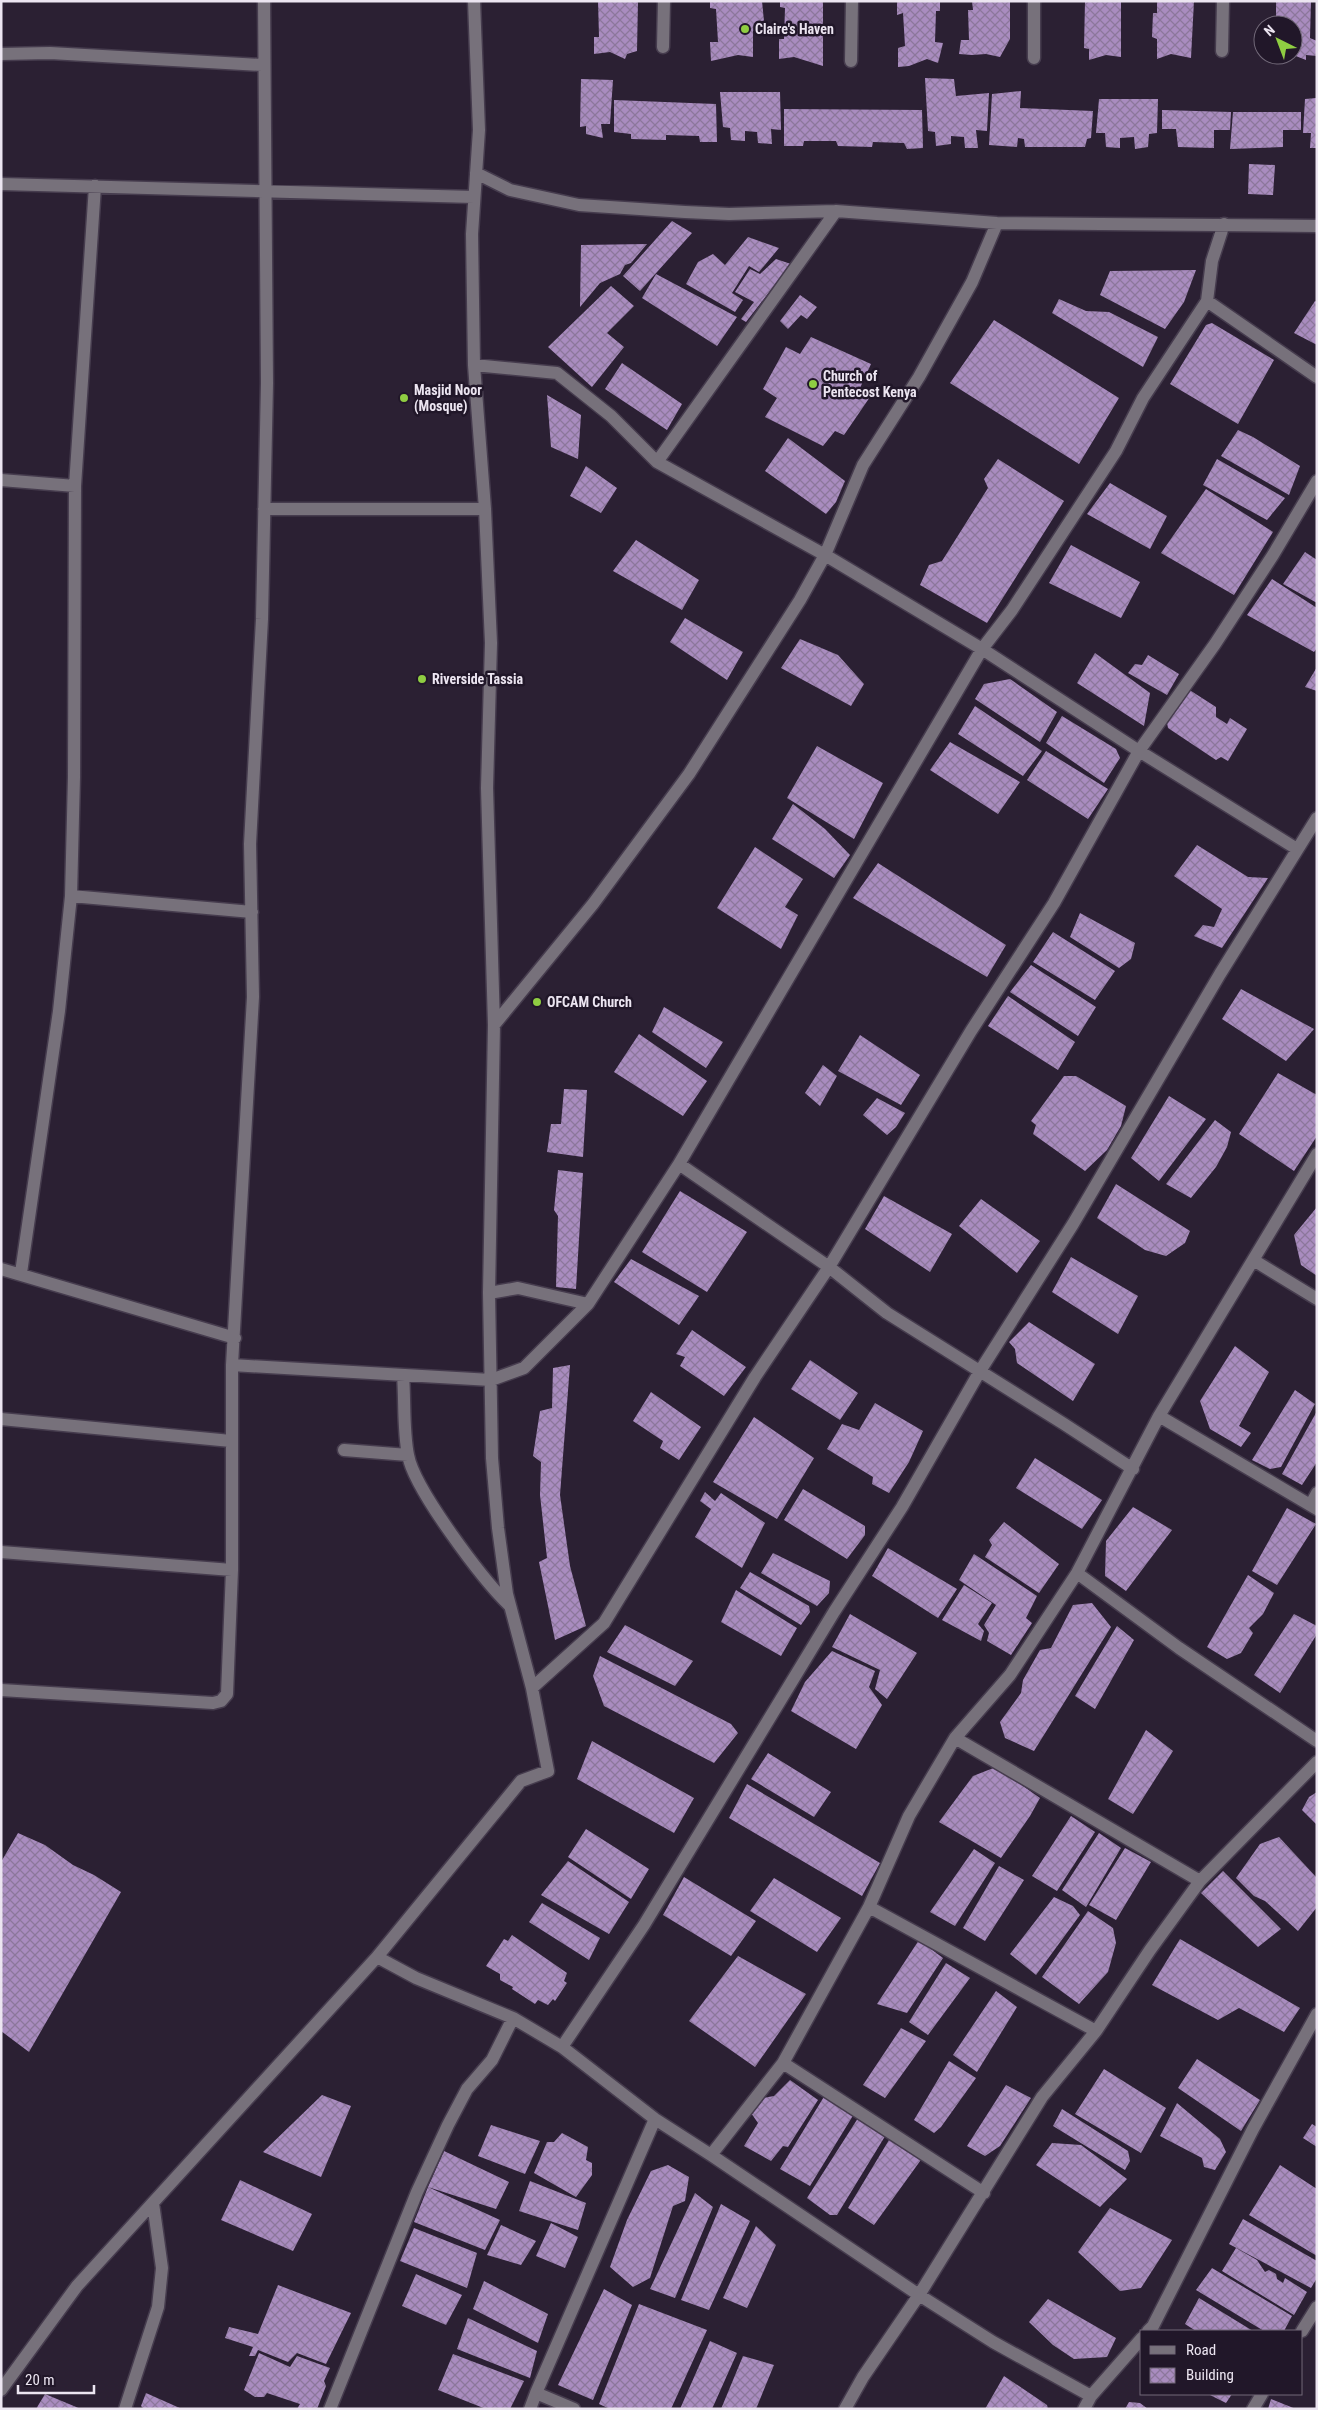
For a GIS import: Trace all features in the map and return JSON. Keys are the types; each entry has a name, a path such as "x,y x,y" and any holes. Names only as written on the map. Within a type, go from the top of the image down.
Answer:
{"street":[{"path":"1,1690 213,1703 221,1701 227,1694 232,1570 232,1365 253,997 250,844 262,619 267,383 266,190 262,65 264,1"},
{"path":"1,2390 77,2286 377,1957 521,1781 548,1770 532,1688 511,1607 498,1528 492,1458 489,1293 494,1025 487,788 491,643 485,509 474,365 472,234 479,130 474,1"},
{"path":"663,47 664,1"},
{"path":"851,61 852,1"},
{"path":"1034,1 1034,58"},
{"path":"1222,51 1223,1"},
{"path":"1,54 50,53 262,65"},
{"path":"476,173 510,190 580,205 728,214 836,211 997,223 1317,226"},
{"path":"1,184 474,197"},
{"path":"21,1273 59,1011 71,896 74,777 75,486 95,186"},
{"path":"657,462 836,211"},
{"path":"494,1025 593,904 689,774 800,600 825,556 863,465 919,376 972,282 997,223"},
{"path":"232,1365 491,1380 524,1368 588,1304 679,1164 982,649 1012,610 1116,451 1143,398 1207,301 1212,262 1224,224"},
{"path":"1207,301 1317,377"},
{"path":"474,365 557,373 611,416 657,462 825,556 982,649 1139,751 1297,849"},
{"path":"1,480 75,486"},
{"path":"532,1688 604,1623 755,1377 829,1268 971,1031 1054,902 1139,751 1215,644 1317,481"},
{"path":"264,508 485,509"},
{"path":"562,2047 644,1924 829,1620 902,1507 980,1371 1073,1224 1215,982 1317,818"},
{"path":"71,896 252,912"},
{"path":"711,2155 783,2063 869,1907 909,1816 955,1738 1010,1675 1077,1573 1159,1416 1205,1337 1255,1261 1317,1154"},
{"path":"679,1164 829,1268 887,1313 1132,1469"},
{"path":"1255,1261 1317,1299"},
{"path":"1,1269 21,1273 235,1338"},
{"path":"489,1293 518,1288 588,1304"},
{"path":"403,1375 408,1455 425,1492 472,1562 511,1607"},
{"path":"1159,1416 1315,1502"},
{"path":"1,1420 231,1441"},
{"path":"344,1450 408,1455"},
{"path":"1,1552 232,1570"},
{"path":"1077,1573 1179,1648 1317,1742"},
{"path":"955,1738 1200,1881"},
{"path":"845,2409 863,2377 919,2295 984,2193 1042,2097 1096,2032 1150,1950 1200,1881 1317,1762"},
{"path":"869,1907 1096,2032"},
{"path":"377,1957 416,1978 513,2018 562,2047 655,2119 919,2295 993,2342 1090,2396"},
{"path":"1149,2330 1153,2326 1253,2129 1317,2014"},
{"path":"330,2409 417,2192 448,2125 467,2089 492,2060 513,2018"},
{"path":"783,2063 984,2193"},
{"path":"530,2409 655,2119"},
{"path":"125,2409 158,2307 162,2268 153,2203"},
{"path":"1303,2330 1317,2307"},
{"path":"1084,2409 1090,2396 1140,2340"},
{"path":"536,2393 574,2409"},
{"path":"1253,2409 1261,2395"}],"building":[{"path":"598,1 638,1 637,51 627,54 625,59 610,52 594,54 594,37 599,37"},
{"path":"710,1 762,1 765,31 753,31 753,57 738,55 711,61 710,42 718,42 716,9 710,8"},
{"path":"780,1 823,1 823,66 794,57 779,59 779,39 784,39 785,8 780,7"},
{"path":"897,1 940,1 940,11 936,11 935,42 943,43 938,63 927,59 909,66 898,67 898,48 905,46 903,13 897,15"},
{"path":"972,1 1010,1 1010,39 1000,57 986,54 959,54 961,40 969,40 968,10 973,10"},
{"path":"1085,1 1121,1 1121,57 1106,55 1089,60 1089,49 1084,48"},
{"path":"1157,1 1194,1 1191,58 1171,54 1157,59 1157,39 1152,37 1153,13 1157,13"},
{"path":"1276,1 1311,1 1310,38 1317,41 1317,56 1306,55 1306,60 1303,59 1303,15 1276,15"},
{"path":"925,78 954,79 956,96 989,93 987,131 976,130 978,148 965,148 964,137 951,136 951,144 936,146 935,132 928,131"},
{"path":"581,79 613,80 610,124 601,124 603,138 586,134 586,126 580,127"},
{"path":"1021,91 1020,108 1093,111 1091,138 1087,139 1085,147 1025,147 1024,139 1018,138 1017,147 989,145 992,94"},
{"path":"720,92 780,92 781,130 771,129 772,144 758,143 757,132 745,131 745,141 731,140 730,128 723,127"},
{"path":"1316,98 1317,148 1310,148 1311,133 1303,133 1305,99"},
{"path":"1099,99 1158,99 1157,133 1149,134 1148,147 1135,149 1134,137 1120,138 1120,148 1106,147 1105,133 1096,133"},
{"path":"614,100 716,104 717,142 700,142 699,136 666,135 666,140 631,139 631,134 614,132"},
{"path":"784,109 922,110 923,148 907,149 904,143 873,142 872,147 838,146 836,141 804,141 803,146 784,146"},
{"path":"1162,110 1231,112 1230,130 1214,130 1214,148 1178,147 1176,129 1162,129"},
{"path":"1233,112 1301,112 1301,130 1283,130 1283,147 1230,149"},
{"path":"1249,164 1275,165 1273,195 1248,194"},
{"path":"672,221 692,233 640,291 623,276"},
{"path":"748,237 779,248 759,272 749,266 732,293 743,300 735,312 686,284 698,262 713,254 725,265"},
{"path":"647,244 631,263 625,265 620,274 600,283 580,307 581,245"},
{"path":"776,259 791,264 746,322 741,319 754,302 735,292 750,269 760,274"},
{"path":"1196,270 1184,302 1165,329 1100,295 1110,271"},
{"path":"656,274 737,317 717,346 642,298"},
{"path":"611,286 634,306 607,333 624,347 592,387 548,347"},
{"path":"800,295 817,307 807,319 801,315 788,329 780,321"},
{"path":"1059,299 1086,311 1109,312 1158,337 1143,367 1052,313"},
{"path":"1315,301 1317,302 1317,345 1294,333"},
{"path":"994,320 1119,398 1079,464 950,383"},
{"path":"1212,323 1274,360 1238,424 1170,384 1206,325"},
{"path":"811,337 871,364 860,388 870,397 844,435 835,431 823,446 765,417 777,398 763,389 786,347 800,354"},
{"path":"622,363 682,404 667,430 605,389"},
{"path":"547,395 581,415 578,459 551,447"},
{"path":"1238,430 1300,466 1289,495 1221,456"},
{"path":"788,438 845,481 836,502 826,514 765,471"},
{"path":"998,459 1064,501 987,623 920,585 929,565 942,561 988,488 984,479"},
{"path":"1217,459 1285,498 1267,520 1203,485"},
{"path":"586,466 617,488 601,513 570,496"},
{"path":"1110,483 1167,516 1150,549 1087,514"},
{"path":"1206,489 1273,532 1234,595 1161,553"},
{"path":"636,540 699,580 682,610 613,571"},
{"path":"1071,545 1140,582 1121,618 1049,583"},
{"path":"1305,552 1317,560 1317,603 1283,584"},
{"path":"1272,579 1317,608 1317,648 1314,652 1247,615"},
{"path":"685,618 743,652 727,680 670,642"},
{"path":"800,639 838,655 864,684 851,706 781,668"},
{"path":"1095,653 1150,693 1144,726 1077,683"},
{"path":"1148,655 1179,674 1167,695 1128,673 1135,664 1142,665"},
{"path":"1317,667 1317,691 1305,687"},
{"path":"1010,679 1057,712 1040,742 975,699 984,684"},
{"path":"1188,689 1216,707 1216,717 1227,724 1230,718 1247,729 1228,761 1221,757 1216,760 1168,728 1166,718"},
{"path":"975,706 1042,751 1023,776 958,734"},
{"path":"1062,716 1116,749 1120,758 1104,783 1046,743"},
{"path":"950,742 1020,782 998,814 930,770"},
{"path":"817,746 883,783 854,839 787,798"},
{"path":"1046,751 1108,789 1088,819 1027,780"},
{"path":"793,804 825,829 850,855 834,878 772,839"},
{"path":"1197,845 1248,877 1268,878 1222,948 1194,936 1203,925 1214,927 1222,909 1174,876"},
{"path":"755,847 803,879 785,907 798,915 781,949 717,908"},
{"path":"878,863 1006,945 987,977 853,898"},
{"path":"1080,913 1135,943 1131,959 1119,968 1070,937"},
{"path":"1053,932 1115,971 1095,1000 1033,962"},
{"path":"1031,965 1096,1007 1078,1036 1010,992"},
{"path":"1241,989 1314,1029 1286,1061 1222,1019"},
{"path":"1008,996 1075,1042 1058,1070 988,1026"},
{"path":"664,1007 723,1042 706,1068 652,1032"},
{"path":"639,1034 707,1081 683,1116 614,1072"},
{"path":"860,1035 920,1075 901,1105 838,1071"},
{"path":"823,1065 837,1076 820,1106 805,1093"},
{"path":"1278,1073 1317,1095 1317,1136 1294,1171 1239,1134"},
{"path":"1064,1076 1076,1076 1126,1106 1121,1126 1107,1150 1085,1171 1033,1134 1036,1125 1031,1121"},
{"path":"564,1089 587,1090 583,1157 547,1152 551,1124 561,1124"},
{"path":"1169,1096 1206,1119 1159,1181 1131,1158"},
{"path":"877,1098 905,1113 896,1127 887,1135 863,1115"},
{"path":"1215,1120 1231,1132 1227,1147 1216,1167 1191,1198 1166,1184"},
{"path":"558,1170 583,1173 576,1289 556,1287 558,1216 554,1210"},
{"path":"1116,1184 1190,1231 1185,1243 1166,1256 1145,1250 1097,1218"},
{"path":"680,1191 747,1232 707,1292 642,1252"},
{"path":"884,1196 952,1234 930,1272 865,1229"},
{"path":"981,1199 1040,1241 1017,1273 959,1226"},
{"path":"1317,1207 1317,1276 1301,1265 1294,1235"},
{"path":"1071,1257 1138,1296 1118,1334 1052,1292"},
{"path":"631,1259 699,1296 679,1325 614,1282"},
{"path":"1029,1322 1095,1364 1073,1401 1017,1363 1015,1349 1009,1342"},
{"path":"692,1330 746,1367 724,1396 680,1366 685,1357 676,1354"},
{"path":"1235,1346 1269,1372 1239,1426 1251,1433 1241,1447 1210,1429 1200,1401"},
{"path":"810,1360 858,1393 840,1420 791,1389"},
{"path":"570,1365 560,1495 570,1566 586,1626 555,1640 539,1562 547,1558 540,1495 541,1462 533,1456 540,1411 552,1408 553,1368"},
{"path":"1295,1390 1315,1404 1281,1467 1270,1469 1252,1460"},
{"path":"651,1392 701,1427 679,1460 660,1448 663,1441 633,1421"},
{"path":"875,1403 923,1431 909,1462 889,1493 872,1484 873,1477 827,1449 842,1424 859,1430"},
{"path":"1317,1411 1317,1462 1302,1485 1282,1474"},
{"path":"754,1417 814,1458 777,1519 713,1482"},
{"path":"1035,1458 1102,1500 1082,1529 1016,1488"},
{"path":"803,1489 865,1526 865,1535 847,1559 784,1520"},
{"path":"705,1492 715,1501 721,1493 765,1523 742,1568 695,1537 711,1509 700,1501"},
{"path":"1133,1507 1172,1530 1126,1591 1105,1576 1106,1541"},
{"path":"1287,1508 1316,1524 1277,1585 1252,1571"},
{"path":"1004,1522 1059,1564 1039,1593 985,1557 992,1545 989,1540"},
{"path":"888,1548 957,1589 938,1618 872,1576"},
{"path":"773,1553 830,1581 829,1593 817,1606 761,1573"},
{"path":"974,1554 1037,1596 1026,1618 1032,1623 1011,1655 987,1641 989,1633 984,1625 996,1605 959,1580"},
{"path":"750,1572 809,1606 810,1612 801,1625 740,1588"},
{"path":"1248,1575 1274,1593 1263,1614 1249,1628 1253,1633 1241,1653 1227,1659 1207,1647"},
{"path":"964,1585 992,1603 978,1624 984,1631 981,1641 942,1620"},
{"path":"736,1590 797,1628 781,1656 721,1622"},
{"path":"1092,1603 1111,1627 1034,1751 1005,1738 1000,1722 1021,1693 1023,1680 1040,1650 1051,1648 1073,1605"},
{"path":"850,1614 917,1653 887,1699 875,1689 880,1670 832,1647"},
{"path":"1294,1614 1317,1626 1317,1634 1280,1693 1254,1675"},
{"path":"625,1625 693,1661 675,1686 607,1652"},
{"path":"1117,1626 1134,1640 1095,1709 1075,1696"},
{"path":"832,1651 875,1671 869,1687 882,1705 856,1749 791,1711 805,1682"},
{"path":"600,1656 731,1724 738,1733 714,1763 604,1706 593,1676"},
{"path":"1146,1730 1173,1751 1133,1814 1108,1799"},
{"path":"592,1741 694,1798 674,1833 577,1779"},
{"path":"768,1753 831,1792 814,1817 751,1779"},
{"path":"996,1767 1040,1798 1001,1858 939,1822 973,1776"},
{"path":"747,1784 880,1863 862,1896 729,1818"},
{"path":"1317,1792 1317,1825 1302,1810 1309,1797"},
{"path":"1071,1816 1095,1832 1057,1891 1032,1876"},
{"path":"586,1829 649,1869 631,1899 568,1857"},
{"path":"18,1833 45,1845 73,1865 94,1875 121,1892 29,2052 1,2031 1,1862"},
{"path":"1099,1833 1121,1848 1086,1907 1062,1890"},
{"path":"1279,1837 1317,1878 1317,1907 1298,1931 1265,1901 1254,1896 1236,1878 1260,1844"},
{"path":"1125,1848 1151,1862 1116,1920 1089,1905"},
{"path":"974,1849 995,1863 955,1926 930,1912"},
{"path":"568,1861 629,1902 609,1934 541,1895"},
{"path":"999,1866 1024,1880 985,1941 963,1928"},
{"path":"1223,1871 1281,1929 1258,1947 1201,1893"},
{"path":"684,1877 756,1921 731,1956 663,1915"},
{"path":"774,1878 841,1918 817,1952 750,1911"},
{"path":"1054,1897 1073,1906 1080,1915 1036,1975 1010,1954"},
{"path":"542,1903 600,1938 589,1960 529,1922"},
{"path":"1088,1911 1113,1928 1116,1943 1108,1972 1079,2004 1042,1977"},
{"path":"512,1935 567,1973 564,1981 567,1983 555,2001 553,1999 548,2005 538,2000 535,2004 512,1989 513,1987 500,1980 500,1974 486,1966 504,1939 508,1941"},
{"path":"1180,1939 1300,2008 1284,2032 1239,2008 1218,2020 1152,1985"},
{"path":"919,1940 943,1958 907,2013 877,2004"},
{"path":"738,1956 806,1994 755,2067 689,2021"},
{"path":"946,1963 970,1978 928,2035 909,2022"},
{"path":"996,1991 1017,2007 977,2072 953,2055"},
{"path":"901,2028 926,2041 885,2098 863,2085"},
{"path":"1197,2059 1260,2100 1241,2131 1178,2088"},
{"path":"949,2061 976,2078 941,2127 934,2133 914,2120"},
{"path":"1104,2069 1166,2108 1141,2153 1075,2114"},
{"path":"790,2080 818,2100 788,2147 783,2146 771,2161 744,2146 758,2123 751,2113 763,2098 774,2096"},
{"path":"1006,2085 1031,2098 1000,2146 985,2156 967,2146"},
{"path":"322,2095 351,2106 321,2177 263,2152"},
{"path":"825,2095 854,2114 810,2186 780,2169"},
{"path":"1177,2103 1220,2139 1226,2152 1215,2170 1204,2167 1202,2158 1160,2136"},
{"path":"1062,2109 1128,2151 1130,2161 1125,2170 1053,2126"},
{"path":"860,2115 887,2133 837,2215 830,2215 807,2198"},
{"path":"1312,2124 1317,2127 1317,2147 1303,2138"},
{"path":"491,2125 540,2141 525,2174 478,2156"},
{"path":"562,2133 588,2147 586,2160 592,2163 592,2175 576,2197 534,2173 547,2142 554,2142"},
{"path":"892,2135 923,2157 874,2225 848,2208"},
{"path":"1052,2143 1081,2145 1127,2179 1100,2207 1036,2165"},
{"path":"444,2151 509,2182 496,2209 428,2187"},
{"path":"668,2165 689,2177 685,2201 673,2206 650,2278 633,2287 610,2267 627,2220 651,2171"},
{"path":"1280,2165 1317,2189 1317,2256 1249,2215"},
{"path":"240,2180 312,2214 293,2251 221,2220"},
{"path":"530,2181 586,2203 578,2230 519,2211"},
{"path":"428,2187 500,2220 485,2250 414,2222"},
{"path":"695,2193 713,2207 675,2298 650,2289"},
{"path":"721,2204 750,2221 709,2310 681,2300"},
{"path":"1110,2208 1172,2240 1141,2288 1120,2291 1078,2252"},
{"path":"1243,2219 1317,2261 1317,2278 1311,2288 1229,2244"},
{"path":"551,2223 578,2237 565,2268 536,2256"},
{"path":"501,2225 536,2241 521,2265 487,2255"},
{"path":"756,2226 776,2245 747,2308 723,2298"},
{"path":"414,2228 477,2253 467,2288 400,2261"},
{"path":"1236,2248 1257,2260 1265,2272 1269,2270 1276,2274 1277,2279 1283,2283 1285,2278 1307,2292 1294,2315 1222,2271"},
{"path":"1212,2268 1292,2316 1285,2330 1262,2330 1196,2290"},
{"path":"416,2274 462,2295 446,2325 402,2306"},
{"path":"484,2281 548,2314 538,2343 473,2309"},
{"path":"278,2285 351,2313 326,2364 297,2353 288,2362 258,2350 255,2356 249,2356 253,2347 225,2338 229,2327 258,2334"},
{"path":"604,2289 632,2305 593,2400 558,2385"},
{"path":"1199,2298 1251,2330 1194,2330 1185,2324"},
{"path":"1048,2299 1116,2338 1107,2357 1074,2359 1053,2345 1029,2322"},
{"path":"639,2304 707,2330 671,2409 610,2409 599,2404"},
{"path":"468,2318 537,2351 530,2378 457,2349"},
{"path":"710,2341 737,2353 712,2409 680,2409"},
{"path":"259,2353 290,2367 297,2356 330,2368 324,2381 326,2386 317,2409 297,2409 300,2404 267,2393 264,2397 255,2397 244,2390"},
{"path":"453,2354 524,2381 510,2409 486,2409 438,2390"},
{"path":"743,2356 774,2365 756,2409 721,2409"},
{"path":"1004,2376 1047,2405 1048,2409 985,2409"},
{"path":"146,2393 182,2409 144,2409 141,2406"},
{"path":"45,2394 81,2409 36,2409"},
{"path":"1210,2395 1231,2395 1226,2403"},
{"path":"1271,2399 1296,2409 1268,2409"},
{"path":"1129,2402 1140,2403 1148,2409 1125,2409"}],"place":[{"name":"Claire's Haven","path":"745,29"},
{"name":"Church of Pentecost Kenya","path":"813,384"},
{"name":"Masjid Noor (Mosque)","path":"404,398"},
{"name":"Riverside Tassia","path":"422,679"},
{"name":"OFCAM Church","path":"537,1002"}]}
